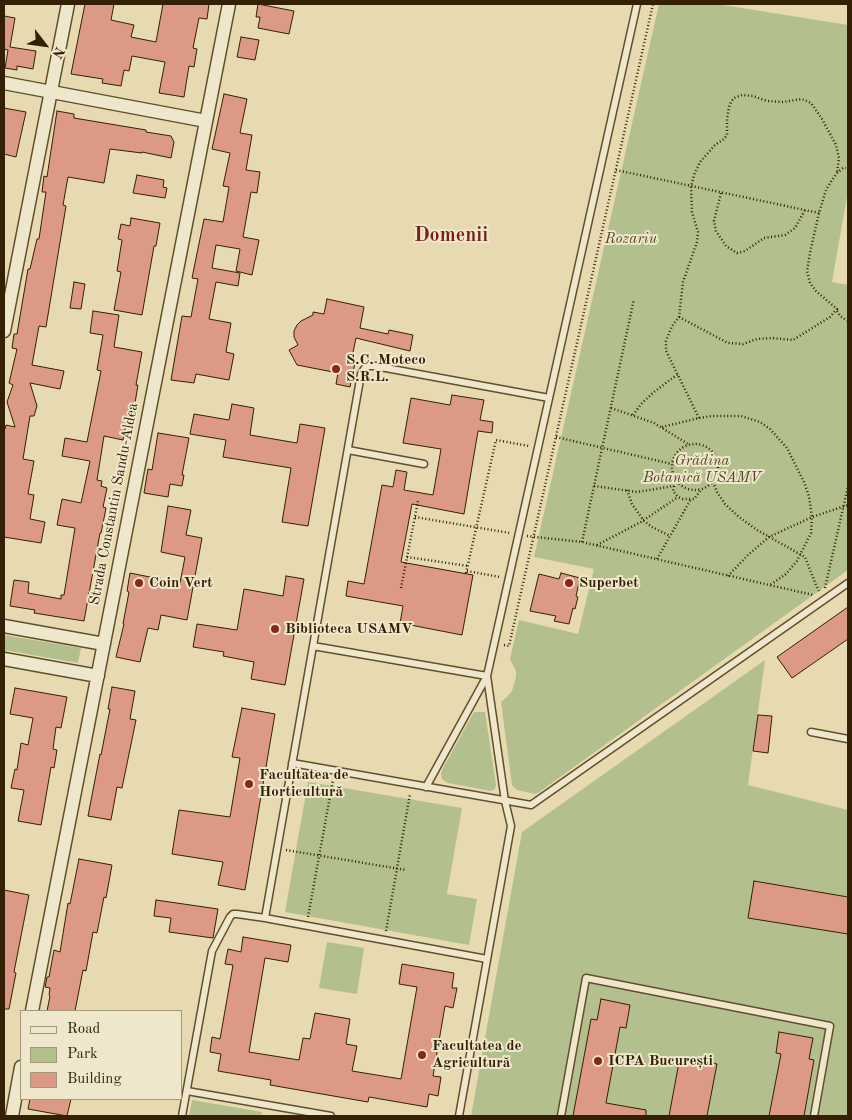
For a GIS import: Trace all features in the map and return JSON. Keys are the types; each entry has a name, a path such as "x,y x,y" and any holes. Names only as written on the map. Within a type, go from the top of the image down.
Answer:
{"street":[{"path":"4,331 68,4"},
{"name":"Strada Constantin Sandu-Aldea","path":"32,1010 229,4"},
{"path":"4,83 206,121"},
{"path":"4,626 104,644"},
{"path":"4,659 98,676"},
{"path":"12,1116 20,1072"}],"lane":[{"path":"426,787 486,676 637,4"},
{"path":"264,918 361,374 369,366 375,366 549,398"},
{"path":"348,450 424,464"},
{"path":"292,763 531,805 848,584"},
{"path":"312,646 486,676"},
{"path":"459,1116 510,826 486,676"},
{"path":"811,732 848,739"},
{"path":"182,1116 212,951 233,914 487,959"},
{"path":"561,1116 586,978 830,1026 814,1116"},
{"path":"187,1091 331,1116"}],"path":[{"path":"494,643 509,646 653,4"},
{"path":"700,418 666,351 666,341 672,326 679,317 683,282 697,242 698,232 692,212 691,187 694,175 700,162 715,145 724,139 731,102 734,98 742,95 754,96 767,101 783,102 802,99 811,103 836,145 839,158 837,173"},
{"path":"846,168 837,173 826,190 810,252 808,271 810,283 816,291 836,308 840,316 848,321"},
{"path":"616,170 819,213"},
{"path":"721,193 714,221 716,231 726,246 737,253 745,251 764,238 785,235 795,228 805,210"},
{"path":"582,542 634,299"},
{"path":"679,317 728,343 743,344 758,339 793,340 830,318 836,311"},
{"path":"633,416 642,403 678,374"},
{"path":"611,408 654,423 689,445"},
{"path":"662,428 700,418 728,415 741,416 760,422 770,429 787,448 809,496 812,517 811,533 801,554 786,574 770,585"},
{"path":"556,437 672,464"},
{"path":"509,578 466,572 496,440 538,448"},
{"path":"700,444 706,446 712,450 718,462 717,476 708,487 701,490 686,489 676,481 672,472 674,456 679,450 689,445 700,444"},
{"path":"676,481 673,491 678,498"},
{"path":"713,482 725,504 739,517 769,537 805,557 816,585 823,595 848,486"},
{"path":"594,486 637,492 674,486"},
{"path":"627,490 634,510 644,521 670,536"},
{"path":"596,546 644,521 678,498 691,499 696,497 701,490"},
{"path":"657,560 691,499"},
{"path":"402,588 418,501"},
{"path":"728,576 769,537 812,517 848,506"},
{"path":"415,517 518,535 582,542 817,596"},
{"path":"407,557 468,566"},
{"path":"306,926 335,771"},
{"path":"385,940 412,784"},
{"path":"278,848 406,870"}],"green space":[{"name":"Grădina Botanică USAMV","path":"659,4 717,4 848,25 848,191 832,282 848,285 848,570 535,794 517,790 512,785 501,702 512,691 516,677 516,671 510,659 519,620 578,634 594,569 534,557"},
{"path":"4,635 81,648 78,663 4,650"},
{"path":"765,660 748,785 848,810 848,1116 471,1116 522,832"},
{"path":"474,712 485,712 496,785 495,789 491,791 448,783 442,779 443,768"},
{"path":"308,782 462,808 447,894 477,899 469,945 285,912"},
{"path":"327,942 364,948 357,994 319,988"},
{"path":"192,1100 262,1112 261,1116 189,1116"}],"building":[{"path":"85,4 114,4 111,20 134,25 131,37 156,42 163,4 209,4 207,19 199,18 193,48 197,49 194,67 189,66 184,97 159,93 165,62 132,56 129,71 124,70 121,86 102,83 103,79 71,74"},
{"path":"258,4 294,11 289,34 258,28 260,17 256,17"},
{"path":"4,16 15,18 10,47 36,51 33,69 17,66 17,70 5,68 8,50 4,49"},
{"path":"241,37 259,40 255,60 237,57"},
{"path":"224,94 247,99 240,133 252,135 246,170 260,172 257,193 251,192 243,237 259,240 252,275 236,271 240,249 216,245 212,268 240,273 238,286 216,282 209,319 231,323 226,352 234,354 229,380 196,374 194,383 171,380 182,316 191,317 198,279 192,278 204,219 223,222 229,187 223,186 230,153 212,149"},
{"path":"4,108 26,112 16,157 4,154"},
{"path":"57,111 74,114 74,118 171,136 174,142 171,158 142,152 110,149 104,183 68,177 63,205 66,206 46,327 39,326 32,365 64,371 60,389 30,383 37,406 34,416 30,416 23,459 34,461 28,494 34,495 30,519 45,522 41,543 4,537 4,429 6,425 15,427 7,402 13,385 9,383 17,349 12,348 14,334 17,334 28,269 30,269 37,239 39,239 46,192 42,192 44,176 47,177"},
{"path":"137,175 164,180 163,187 167,188 165,198 133,193"},
{"path":"131,218 160,223 142,315 114,310 121,272 117,271 122,240 118,239 121,224 130,226"},
{"path":"74,282 85,284 81,309 70,308"},
{"path":"327,299 364,307 360,328 388,334 389,330 413,335 410,351 356,338 351,362 355,363 350,387 336,384 338,373 297,365 289,350 298,345 294,337 294,331 301,321 313,315 313,312 324,314"},
{"path":"93,311 119,315 114,347 142,352 134,409 129,408 123,440 104,436 97,480 102,481 101,486 107,488 103,507 106,508 84,621 34,613 35,610 10,606 14,580 29,582 28,593 61,599 61,595 64,595 75,528 57,525 62,499 81,503 90,461 62,456 65,438 87,442 101,371 97,370 103,335 90,333"},
{"path":"452,395 484,400 480,420 493,422 492,433 478,431 464,514 412,504 401,562 473,575 462,635 400,623 403,606 346,596 348,581 364,584 382,485 393,487 396,470 407,472 404,490 433,495 441,449 403,443 411,398 450,405"},
{"path":"232,404 254,408 250,435 297,443 300,424 325,428 308,526 282,522 291,468 223,457 226,440 190,434 194,414 229,420"},
{"path":"158,433 189,438 182,475 184,475 182,486 170,484 168,497 144,493 148,469 152,470"},
{"path":"168,506 191,510 186,535 202,538 187,620 161,615 158,630 148,628 140,662 116,657 124,624 130,573 180,583 185,557 161,552"},
{"path":"561,573 580,578 576,596 578,597 569,624 554,621 556,616 530,611 539,574 559,579"},
{"name":"Biblioteca USAMV","path":"286,576 304,579 285,685 251,679 254,662 223,656 224,652 193,647 197,624 237,630 244,589 283,596"},
{"path":"848,607 848,639 792,678 777,657"},
{"path":"112,687 135,691 130,719 136,720 122,788 117,787 111,820 88,816 110,709 108,709"},
{"path":"15,688 67,697 61,728 56,727 53,749 57,750 54,768 51,767 41,825 18,821 24,790 11,788 15,769 17,770 21,743 28,745 33,718 10,714"},
{"name":"Facultatea de Horticultură","path":"242,708 275,714 245,890 218,885 223,862 172,854 179,810 230,817 240,758 232,757"},
{"path":"758,715 772,716 768,753 753,751"},
{"path":"79,859 112,865 106,898 104,897 97,933 93,932 86,971 83,970 75,1010 47,1010 50,988 45,987 47,977 49,977 54,950 60,952 68,903 70,904"},
{"path":"754,881 848,897 848,934 748,918"},
{"path":"4,890 29,895 9,1009 4,1009"},
{"path":"156,900 218,909 213,938 169,932 171,918 154,916"},
{"path":"243,937 291,945 288,962 265,958 249,1052 299,1060 303,1038 310,1039 315,1013 350,1019 346,1044 357,1046 352,1071 401,1079 417,987 399,984 402,964 454,973 452,988 457,988 453,1008 445,1006 433,1076 441,1077 438,1096 429,1094 427,1107 369,1097 368,1102 270,1085 271,1080 218,1071 221,1054 210,1052 212,1037 220,1039 233,965 225,964 228,949 241,952"},
{"name":"ICPA București","path":"601,999 630,1005 626,1028 620,1027 606,1103 646,1110 646,1116 573,1116 591,1019 597,1020"},
{"path":"779,1032 813,1038 809,1059 814,1060 804,1116 769,1116 781,1054 776,1053"},
{"path":"680,1057 717,1064 707,1116 669,1116"},
{"path":"30,1100 71,1100 67,1116 28,1109"}],"place":[{"name":"S.C. Moteco S.R.L.","path":"336,369"},
{"name":"Coin Vert","path":"139,583"},
{"name":"Superbet","path":"569,583"},
{"name":"Biblioteca USAMV","path":"275,629"},
{"name":"Facultatea de Horticultură","path":"249,784"},
{"name":"Facultatea de Agricultură","path":"422,1055"},
{"name":"ICPA București","path":"598,1061"}],"district":[{"name":"Domenii","path":"451,236"}],"park label":[{"name":"Rozariu","path":"631,239"}]}
